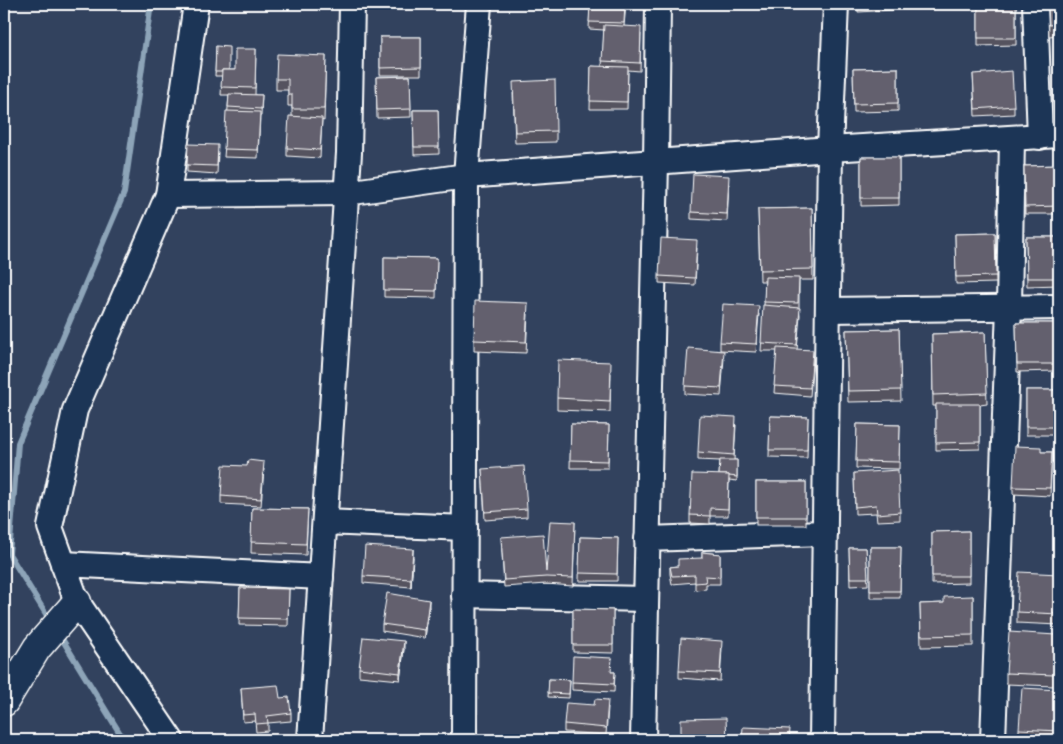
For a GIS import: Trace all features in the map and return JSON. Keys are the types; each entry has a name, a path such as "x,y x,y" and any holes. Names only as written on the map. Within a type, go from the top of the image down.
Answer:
{"street":[{"path":"171,740 70,610 63,564 50,527 75,410 168,195 196,4"},
{"path":"310,740 346,192 352,4"},
{"path":"464,740 466,176 479,4"},
{"path":"643,740 658,4"},
{"path":"822,740 830,149 836,4"},
{"path":"168,195 346,192 466,176 830,149 1049,136 1035,4"},
{"path":"992,740 1009,308 1012,138"},
{"path":"828,310 1059,308"},
{"path":"324,522 465,528"},
{"path":"647,539 825,533"},
{"path":"63,564 321,577"},
{"path":"464,595 646,598"},
{"path":"4,702 37,648 70,610"}],"building":[{"path":"590,4 625,4 624,23 589,22"},
{"path":"978,4 1016,4 1016,38 978,38"},
{"path":"1048,4 1059,4 1059,24 1049,25"},
{"path":"604,25 641,27 640,63 602,61"},
{"path":"380,37 421,37 421,67 380,68"},
{"path":"216,46 229,47 229,70 215,72"},
{"path":"235,49 256,49 255,88 221,87 222,70 235,70"},
{"path":"277,54 326,56 324,109 292,109 292,95 288,95 288,79 276,79"},
{"path":"1057,58 1059,58 1058,93"},
{"path":"591,66 628,67 627,102 590,101"},
{"path":"898,68 898,103 854,104 853,69"},
{"path":"1012,71 1014,106 975,109 973,74"},
{"path":"410,76 411,109 377,110 376,77"},
{"path":"555,80 556,131 515,132 513,82"},
{"path":"229,94 262,95 261,109 228,107"},
{"path":"413,110 438,110 439,147 414,147"},
{"path":"226,111 260,112 258,150 224,149"},
{"path":"289,116 322,118 320,150 287,148"},
{"path":"188,144 218,145 217,166 187,165"},
{"path":"861,157 899,157 899,198 861,198"},
{"path":"1059,165 1059,206 1025,207 1024,166"},
{"path":"693,174 729,176 727,214 691,212"},
{"path":"812,208 813,269 760,270 758,209"},
{"path":"995,233 996,276 956,277 955,234"},
{"path":"1026,237 1059,237 1059,278 1027,278"},
{"path":"661,238 697,240 695,278 659,276"},
{"path":"384,257 437,258 436,291 384,290"},
{"path":"765,277 799,278 798,303 764,302"},
{"path":"475,301 528,303 526,342 474,340"},
{"path":"723,304 759,306 756,344 720,342"},
{"path":"763,305 800,308 797,345 761,343"},
{"path":"1016,323 1055,323 1055,364 1017,364"},
{"path":"899,329 901,390 848,391 846,330"},
{"path":"985,332 987,393 933,395 932,334"},
{"path":"688,348 724,351 721,388 685,386"},
{"path":"777,348 813,350 810,388 774,386"},
{"path":"558,360 611,362 610,401 557,398"},
{"path":"1026,390 1059,390 1059,427 1026,427"},
{"path":"936,404 980,404 980,442 936,443"},
{"path":"700,415 736,417 734,455 698,452"},
{"path":"770,416 808,417 807,450 769,450"},
{"path":"571,424 609,425 608,461 570,460"},
{"path":"857,424 900,425 899,462 856,461"},
{"path":"1015,446 1041,447 1041,452 1052,452 1050,488 1013,487"},
{"path":"248,460 264,462 261,499 221,496 223,465 247,466"},
{"path":"720,460 737,460 737,477 719,475"},
{"path":"524,466 527,509 485,512 482,469"},
{"path":"898,470 900,512 877,514 876,505 855,507 854,473"},
{"path":"692,474 729,475 728,509 710,508 710,516 690,515"},
{"path":"756,482 806,482 806,517 756,517"},
{"path":"252,508 308,509 306,544 251,542"},
{"path":"550,521 575,522 573,578 546,577 504,580 501,537 543,534 546,572"},
{"path":"969,531 969,576 932,576 932,532"},
{"path":"580,537 618,538 617,574 579,573"},
{"path":"365,546 413,549 411,579 363,576"},
{"path":"870,547 901,547 900,591 870,591"},
{"path":"849,548 866,548 868,578 850,578"},
{"path":"702,552 720,554 720,577 705,576 706,582 695,583 695,575 672,576 670,567 678,566 678,559 702,558"},
{"path":"1019,572 1059,574 1059,614 1017,612"},
{"path":"240,588 289,589 288,619 239,618"},
{"path":"387,593 429,600 425,630 382,624"},
{"path":"973,596 973,635 921,636 920,604 944,603 944,597"},
{"path":"573,609 613,610 613,645 573,645"},
{"path":"1009,632 1056,635 1054,675 1006,673"},
{"path":"363,637 404,641 400,673 359,668"},
{"path":"681,638 722,641 720,673 679,671"},
{"path":"573,656 612,658 611,672 615,672 614,684 572,682"},
{"path":"549,679 570,680 569,694 548,693"},
{"path":"278,685 280,698 289,697 291,713 267,716 268,723 256,724 255,714 243,715 241,688"},
{"path":"1022,688 1059,690 1059,731 1019,729"},
{"path":"595,699 608,700 606,728 564,724 566,703 594,705"},
{"path":"726,718 727,740 681,740 681,719"},
{"path":"743,727 790,729 789,740 742,740"}],"waterway":[{"path":"51,622 9,554 18,443 124,193 151,4"},
{"path":"59,634 124,740"}]}
